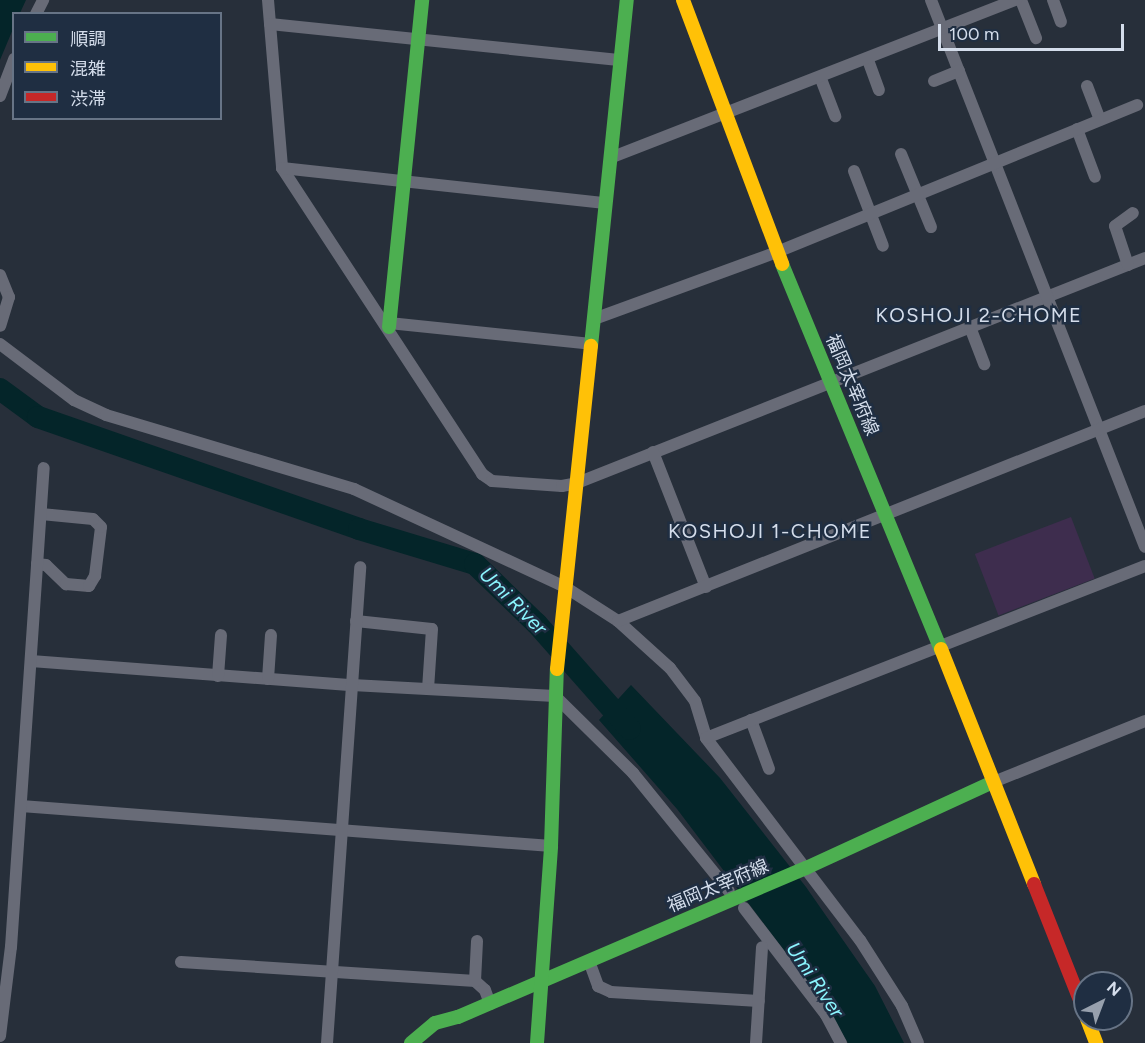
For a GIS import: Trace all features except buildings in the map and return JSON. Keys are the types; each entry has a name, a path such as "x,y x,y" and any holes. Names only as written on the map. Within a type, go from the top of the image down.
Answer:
{"main road":[{"path":"389,325 422,0"},
{"path":"537,1043 551,846 555,691 627,0"},
{"name":"福岡太宰府線","path":"683,0 777,252 887,514 991,783 1032,874 1073,981"},
{"name":"福岡太宰府線","path":"411,1043 435,1023 458,1017 490,1004 736,899 991,783"},
{"name":"福岡太宰府線","path":"425,1043 458,1017"}],"street":[{"path":"268,0 282,168 389,325 482,474 492,481 562,486 577,483 1145,258"},
{"path":"930,0 996,161 1145,547"},
{"path":"610,158 821,79 941,28 1016,0"},
{"path":"1021,0 1036,39"},
{"path":"1053,0 1061,22"},
{"path":"270,24 419,36 621,60"},
{"path":"868,60 879,90"},
{"path":"0,96 12,64"},
{"path":"934,81 959,71"},
{"path":"821,79 835,116"},
{"path":"1087,86 1100,120"},
{"path":"594,320 777,252 1137,105"},
{"path":"1077,129 1095,177"},
{"path":"901,154 931,227"},
{"path":"282,168 605,203"},
{"path":"854,171 883,246"},
{"path":"1128,265 1115,226 1133,213"},
{"path":"0,275 9,297 0,326"},
{"path":"389,325 591,344"},
{"path":"970,327 984,363"},
{"path":"0,344 74,400 106,415 354,489 565,587 618,621 670,668 695,700 706,738 860,940 902,1006 918,1043"},
{"path":"618,621 1145,411"},
{"path":"653,452 706,587"},
{"path":"0,1036 21,806 44,468"},
{"path":"38,564 46,565 66,584 89,586 95,576 101,527 93,519 41,513"},
{"path":"706,738 1145,566"},
{"path":"327,1043 344,828 360,567"},
{"path":"356,621 432,629 428,688"},
{"path":"218,676 221,634"},
{"path":"268,679 271,635"},
{"path":"31,661 352,686 555,691 633,773 736,899 826,1015 841,1043"},
{"path":"751,720 769,769"},
{"path":"991,783 1145,721"},
{"path":"21,806 344,828 551,846"},
{"path":"475,981 477,941"},
{"path":"756,1043 762,947"},
{"path":"181,962 475,981 485,990 490,1004"},
{"path":"589,962 598,986 611,992 759,1001"}],"shaded area":[{"path":"1071,517 1095,579 998,616 975,554"}],"water":[{"path":"0,0 26,0 20,12 12,12 12,31 0,60"},
{"path":"631,685 720,778 806,887 875,986 904,1043 848,1043 821,999 677,809 599,720"}],"waterway":[{"name":"Umi River","path":"0,389 38,417 359,529 475,564 537,624 630,729"}],"traffic: fast":[{"path":"389,327 422,0"},
{"path":"591,346 627,0"},
{"path":"782,264 941,649"},
{"path":"537,1043 551,846 557,669"},
{"path":"411,1043 435,1023 458,1017 806,868 991,783"}],"traffic: slow":[{"path":"683,0 782,264"},
{"path":"557,669 591,346"},
{"path":"941,649 1034,884"},
{"path":"1092,1031 1096,1043"}],"traffic: jam":[{"path":"1034,884 1073,983"}],"district":[{"name":"KOSHOJI 2-CHOME","path":"979,315"},
{"name":"KOSHOJI 1-CHOME","path":"770,531"}]}
